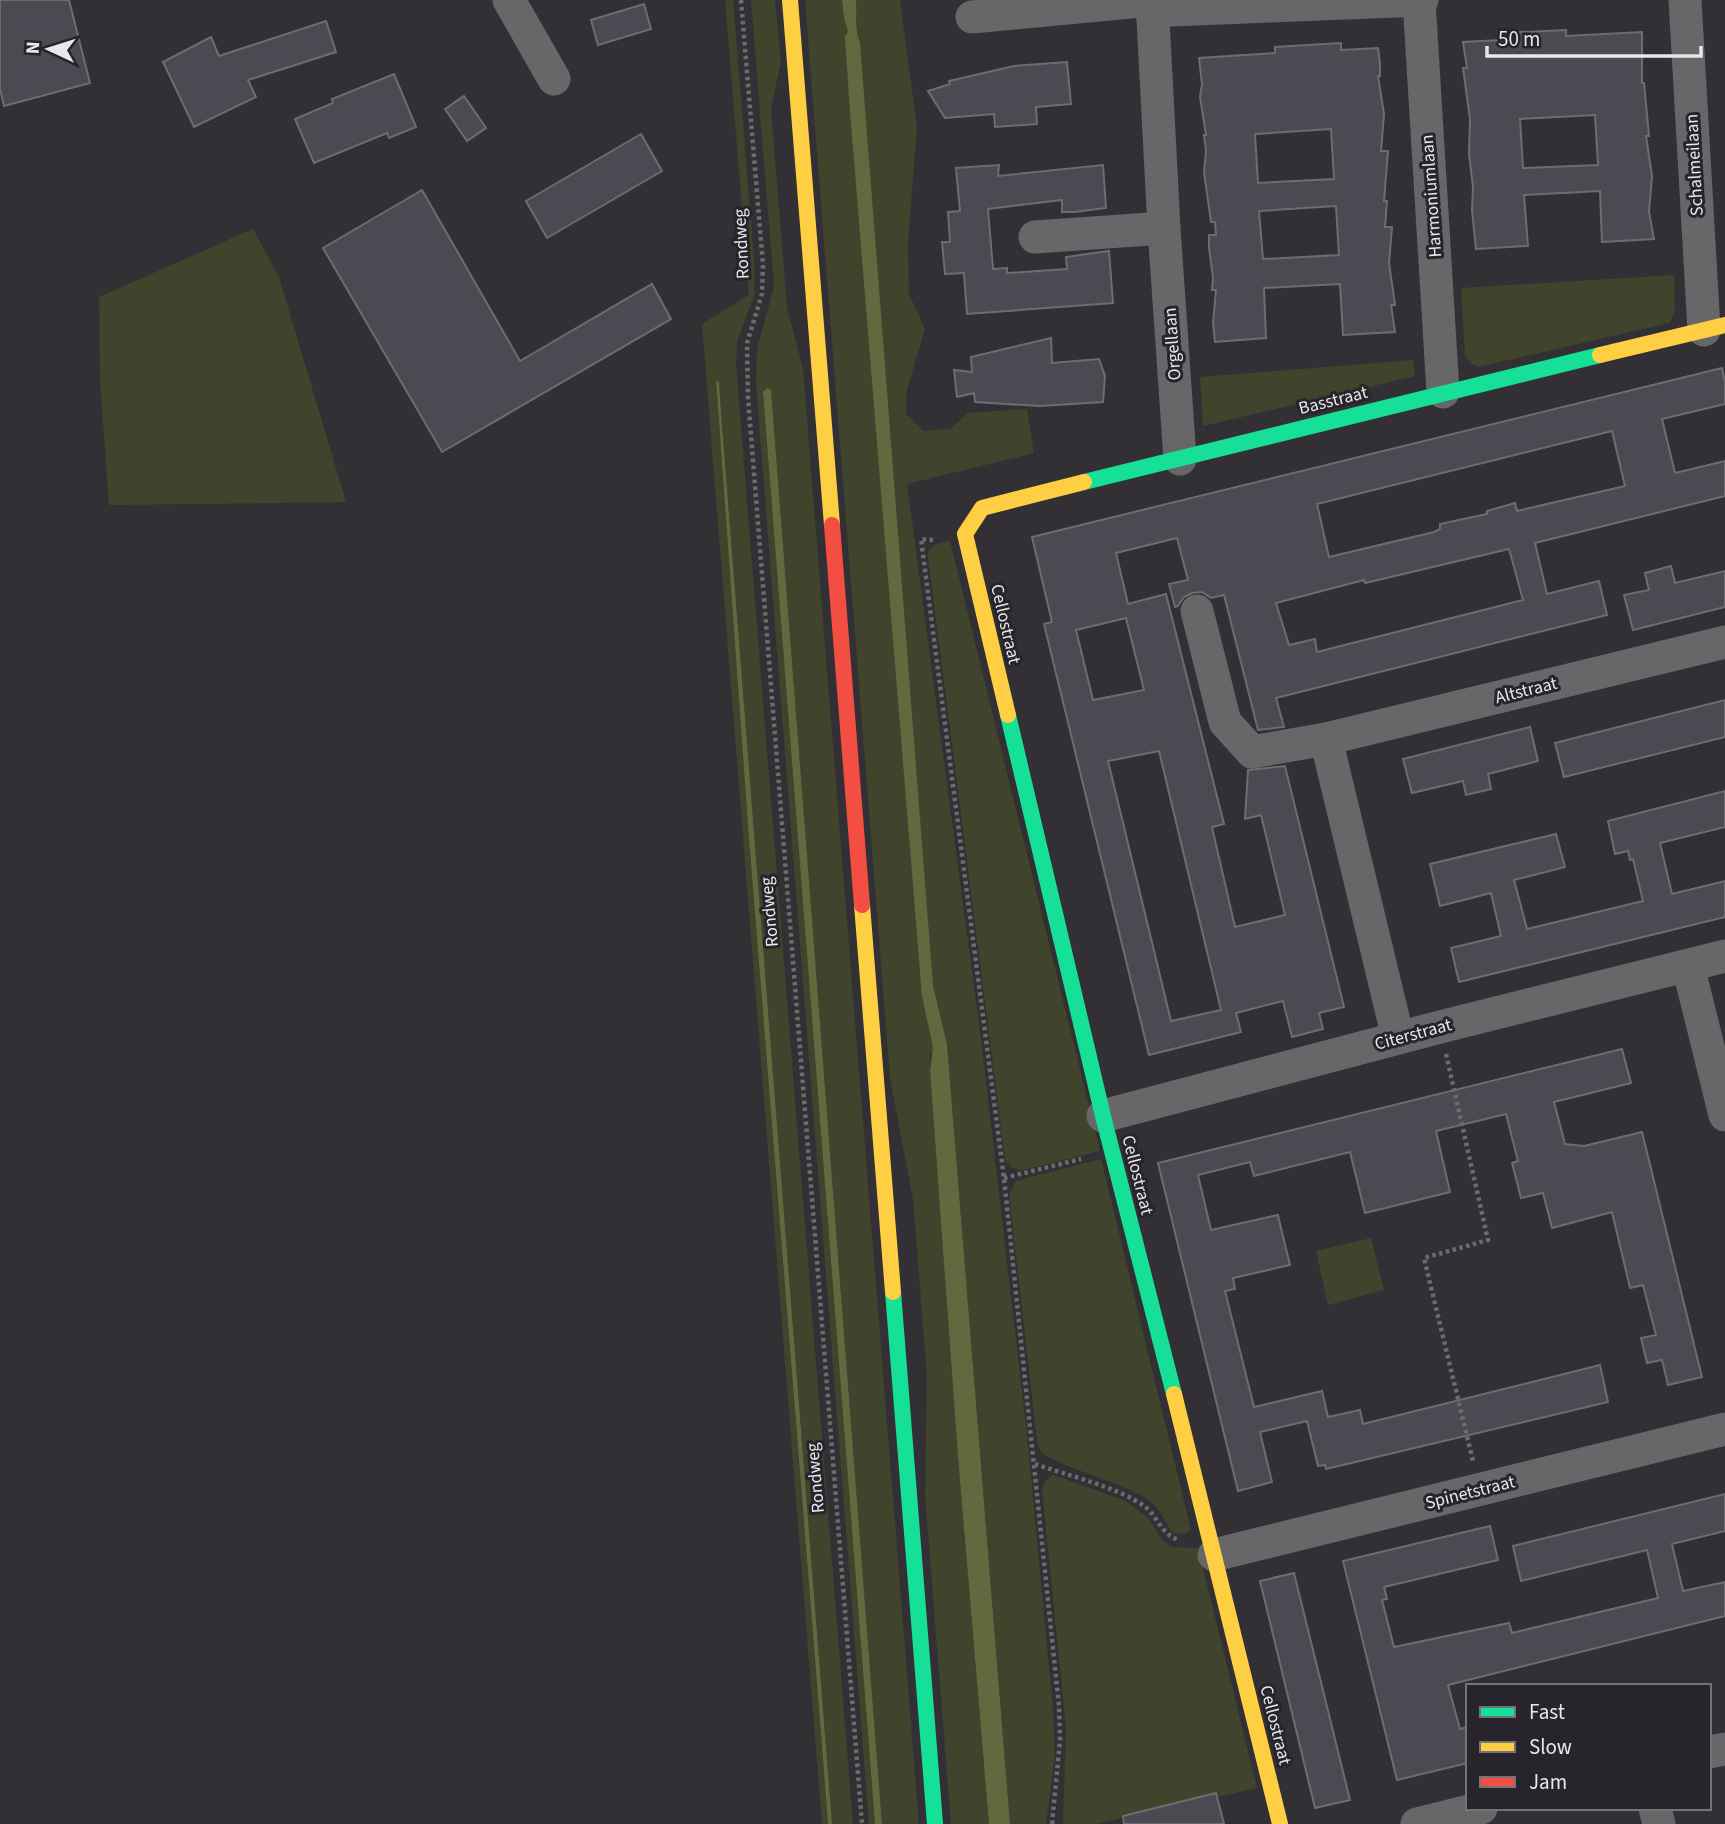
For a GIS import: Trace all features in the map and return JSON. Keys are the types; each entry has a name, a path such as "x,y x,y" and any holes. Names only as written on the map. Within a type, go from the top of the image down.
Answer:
{"street":[{"path":"509,0 554,79"},
{"path":"790,0 935,1824"},
{"path":"972,17 1152,0 1171,10 1420,0"},
{"name":"Orgellaan","path":"1152,0 1180,459"},
{"name":"Harmoniumlaan","path":"1420,0 1443,392"},
{"name":"Schalmeilaan","path":"1685,0 1714,328"},
{"path":"1035,237 1164,228"},
{"name":"Basstraat","path":"965,534 982,508 1443,392 1714,328"},
{"name":"Cellostraat","path":"965,534 1103,1116 1280,1824"},
{"name":"Altstraat","path":"1197,611 1225,722 1252,752 1326,739 1725,642"},
{"path":"1326,739 1398,1038"},
{"name":"Citerstraat","path":"1103,1116 1440,1027 1725,956"},
{"path":"1688,966 1725,1115"},
{"name":"Spinetstraat","path":"1212,1545 1480,1489 1725,1429"},
{"path":"1417,1824 1473,1810"}],"path":[{"name":"Rondweg","path":"741,0 762,265 762,294 747,342 747,386 862,1824"},
{"path":"965,534 927,541 921,539 1004,1178 1035,1464 1059,1706 1060,1740 1052,1824"},
{"path":"1440,1027 1488,1240 1424,1258 1480,1489"},
{"path":"1004,1178 1112,1152"},
{"path":"1035,1464 1117,1493 1145,1506 1169,1537 1212,1545"}],"shaded area":[{"path":"725,0 733,0 755,271 754,296 737,342 736,364 853,1824 832,1824 719,382 716,380 749,839 828,1824 822,1824 702,324 749,295"},
{"path":"751,0 775,0 781,62 771,108 787,308 803,369 919,1824 882,1824 771,390 768,388 763,392 875,1824 869,1824 756,383 757,349 774,287"},
{"path":"805,0 900,0 917,128 908,242 909,294 925,329 907,390 906,414 923,431 950,429 968,413 1027,409 1034,453 907,484 981,1039 1027,1434 1053,1708 1055,1756 1046,1824 1010,1824 947,1044 930,1053 930,1070 958,1457 989,1824 951,1824 925,1495 927,1376 913,1200 890,1078"},
{"path":"842,0 856,0 856,27 860,43 933,986 947,1044 1010,1824 989,1824 958,1457 930,1070 933,1047 922,996 850,111 845,37 848,32"},
{"path":"253,229 279,277 346,502 109,505 100,381 99,297"},
{"path":"1674,275 1675,312 1669,323 1478,367 1470,363 1465,355 1461,288"},
{"path":"1413,360 1415,376 1203,426 1200,377"},
{"path":"716,380 719,382 832,1824 828,1824 749,839"},
{"path":"767,388 771,390 882,1824 875,1824 763,392"},
{"path":"950,541 1100,1151 1023,1170 1012,1168 1005,1159 928,557 929,549 936,544"},
{"path":"1101,1159 1191,1530 1183,1534 1172,1533 1150,1501 1126,1488 1047,1456 1040,1450 1037,1440 1009,1196 1016,1181"},
{"path":"1371,1238 1384,1290 1328,1305 1316,1251"},
{"path":"1053,1475 1126,1501 1148,1518 1162,1540 1171,1547 1198,1548 1257,1788 1096,1824 1063,1824 1066,1728 1042,1489 1045,1481"}],"building":[{"path":"0,0 69,0 90,83 4,106 0,89"},
{"path":"644,4 651,29 598,45 591,20"},
{"path":"326,21 336,52 248,80 256,97 194,127 163,62 211,37 219,56"},
{"path":"1566,30 1566,36 1642,32 1642,83 1652,176 1649,212 1654,239 1602,242 1600,191 1524,195 1528,246 1476,249 1469,154 1470,119 1463,68 1467,68 1463,42 1502,40 1501,33","holes":["1595,115 1598,165 1523,168 1520,119"]},
{"path":"1341,43 1341,50 1378,48 1378,76 1384,114 1381,151 1388,151 1385,227 1392,227 1389,263 1395,305 1391,305 1395,332 1343,335 1340,284 1264,288 1266,338 1215,342 1213,323 1216,290 1212,290 1209,235 1216,235 1215,222 1211,222 1204,172 1206,135 1200,97 1202,84 1199,58 1275,53 1275,47","holes":["1331,129 1334,179 1258,183 1255,134","1336,206 1339,255 1263,259 1259,211"]},
{"path":"1067,62 1071,104 1036,107 1037,124 995,127 994,114 945,118 928,91 950,84 949,81 1014,66"},
{"path":"394,74 416,127 389,138 387,133 314,163 295,119 333,103 332,99"},
{"path":"464,96 486,128 467,141 445,109"},
{"path":"641,134 662,171 547,238 526,201"},
{"path":"999,165 998,176 1103,165 1106,208 1062,212 1062,200 988,209 993,269 1007,268 1007,273 1067,269 1066,257 1109,251 1113,303 967,314 964,273 945,274 942,242 950,242 948,212 960,211 956,168"},
{"path":"422,190 520,361 652,284 671,319 442,452 323,248"},
{"path":"1051,338 1052,363 1099,359 1105,376 1103,402 1039,406 975,402 974,393 957,397 954,370 972,372 971,357"},
{"path":"1722,368 1725,404 1662,419 1675,473 1725,461 1725,496 1535,543 1547,594 1599,581 1607,615 1276,698 1284,727 1258,730 1224,595 1211,598 1202,592 1192,593 1175,607 1169,584 1188,580 1177,538 1116,553 1128,604 1166,594 1224,824 1212,827 1235,927 1285,915 1261,815 1245,819 1248,770 1285,766 1344,1007 1319,1013 1323,1029 1292,1037 1283,1001 1236,1013 1241,1032 1149,1055 1044,624 1052,622 1032,537","holes":["1612,431 1625,486 1517,511 1515,503 1487,511 1487,514 1440,524 1440,529 1434,532 1329,557 1317,504","1509,549 1523,600 1317,652 1315,639 1289,645 1276,603 1364,580 1365,583","1126,618 1144,690 1093,700 1076,630","1159,751 1221,1010 1171,1021 1108,761"]},
{"path":"1671,566 1675,583 1725,571 1725,607 1633,630 1624,595 1649,590 1645,573"},
{"path":"1725,700 1725,737 1564,777 1555,743"},
{"path":"1530,727 1538,761 1488,774 1491,789 1466,795 1463,781 1412,793 1403,759"},
{"path":"1725,791 1725,827 1660,843 1672,894 1725,881 1725,917 1459,982 1451,948 1501,936 1491,893 1440,906 1430,864 1556,834 1565,867 1514,880 1527,929 1643,901 1633,859 1630,860 1628,851 1615,854 1608,821"},
{"path":"1622,1049 1631,1083 1554,1102 1565,1144 1584,1146 1642,1132 1702,1377 1668,1385 1662,1360 1647,1363 1641,1338 1656,1335 1643,1285 1630,1288 1612,1212 1552,1228 1543,1193 1521,1198 1512,1163 1518,1161 1506,1114 1436,1131 1450,1192 1365,1213 1350,1152 1254,1176 1250,1162 1198,1175 1211,1230 1278,1215 1290,1265 1233,1278 1235,1289 1225,1291 1254,1407 1322,1391 1328,1417 1360,1410 1363,1424 1600,1365 1608,1402 1326,1469 1325,1465 1318,1466 1307,1421 1260,1432 1272,1482 1238,1491 1158,1163"},
{"path":"1725,1494 1725,1531 1672,1544 1683,1591 1725,1582 1725,1616 1448,1685 1460,1729 1466,1728 1466,1763 1397,1780 1343,1561 1490,1526 1498,1560 1384,1587 1387,1599 1382,1600 1394,1647 1509,1623 1512,1633 1658,1598 1647,1550 1521,1581 1513,1546"},
{"path":"1294,1573 1350,1800 1315,1808 1260,1581"},
{"path":"1216,1793 1224,1824 1124,1824 1123,1816"}],"traffic: fast":[{"path":"1084,482 1600,355"},
{"path":"1008,715 1103,1116 1174,1394"},
{"path":"893,1292 935,1824"}],"traffic: slow":[{"path":"790,0 832,525"},
{"path":"1600,355 1725,325"},
{"path":"1008,715 965,534 982,508 1084,482"},
{"path":"862,905 893,1292"},
{"path":"1174,1394 1280,1824"}],"traffic: jam":[{"path":"832,525 862,905"}]}
